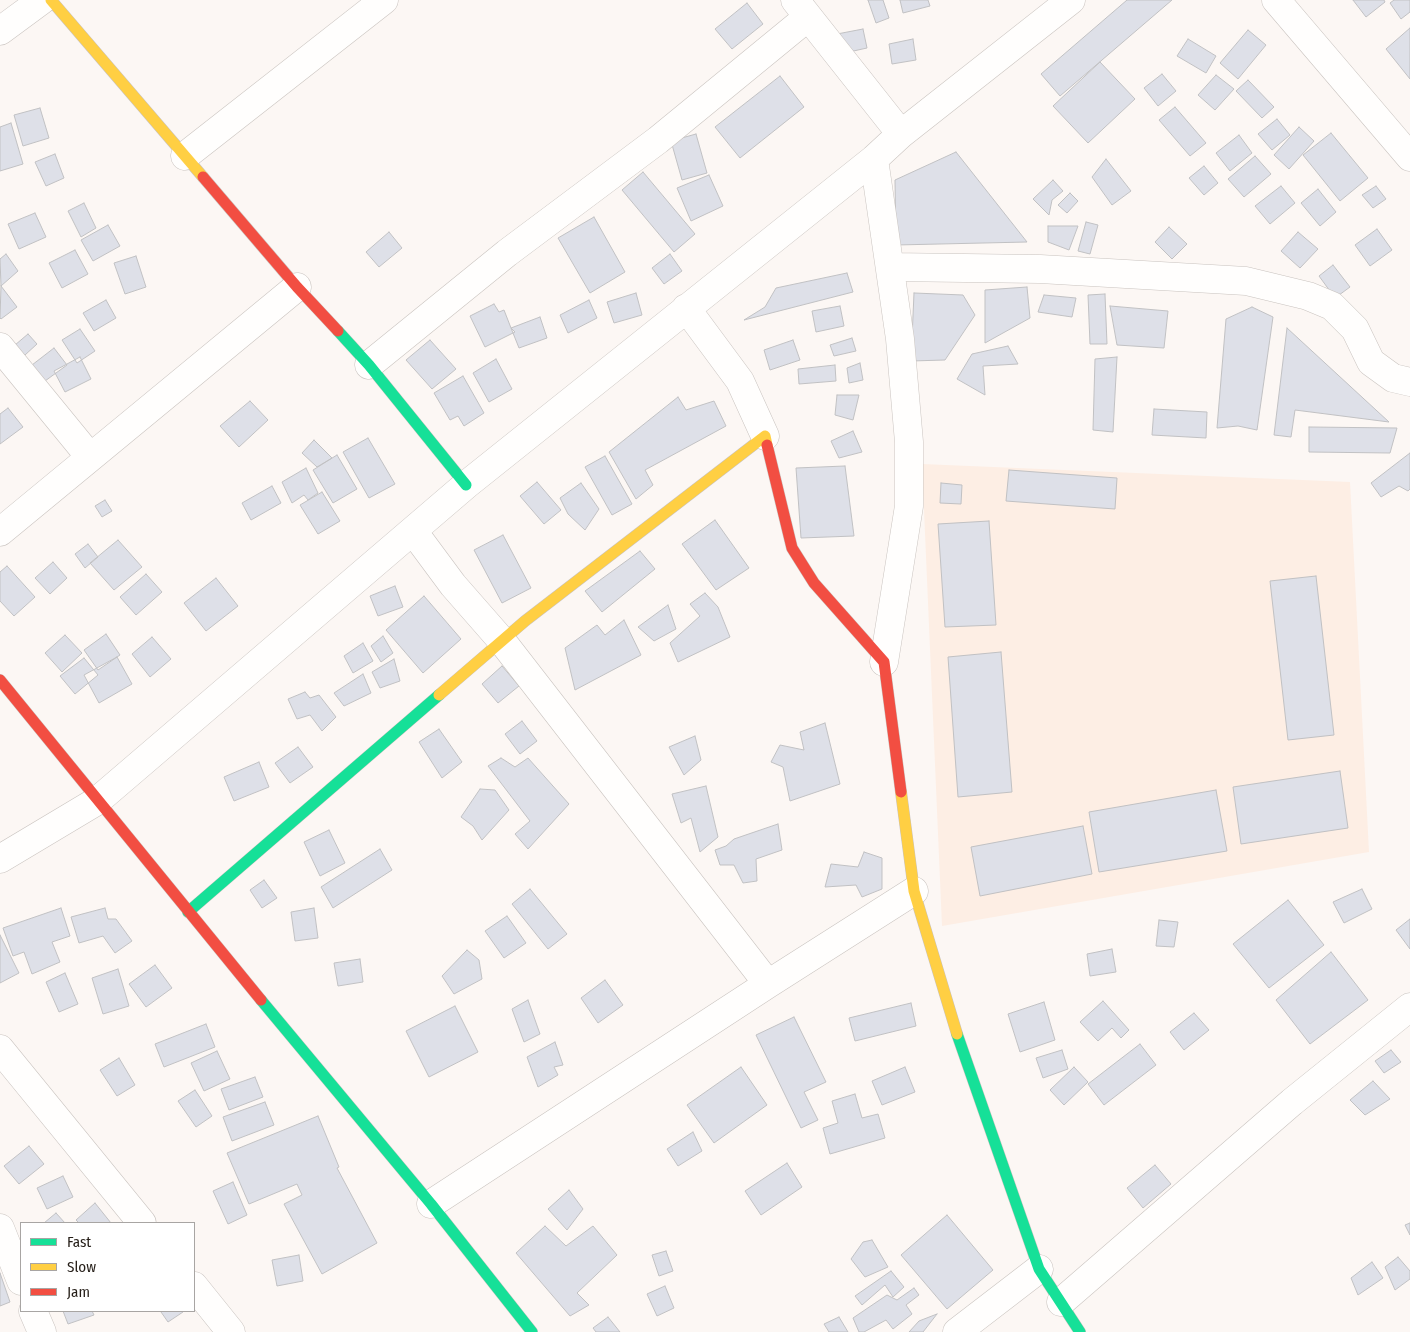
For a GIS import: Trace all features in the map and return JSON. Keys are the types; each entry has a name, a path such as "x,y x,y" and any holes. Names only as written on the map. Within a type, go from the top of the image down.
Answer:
{"street":[{"path":"0,31 42,0"},
{"path":"51,0 297,288 369,365 466,485"},
{"path":"185,156 384,0"},
{"path":"0,859 97,801 466,485 1070,0"},
{"path":"1276,0 1410,157"},
{"path":"369,365 507,253 658,140 802,8 901,134"},
{"path":"874,159 900,339 909,442 909,506 884,662 914,892 954,1028 1039,1269 1080,1332"},
{"path":"890,267 1040,269 1246,281 1308,296 1332,306 1354,329 1371,362 1393,378 1410,382"},
{"path":"0,532 297,288"},
{"path":"686,308 740,381 765,436 792,548 814,583 884,662"},
{"path":"0,347 90,457"},
{"path":"188,912 525,621 765,436"},
{"path":"413,531 453,585 502,641 768,984"},
{"path":"0,680 188,912 431,1204 532,1332"},
{"path":"431,1204 768,984 914,892"},
{"path":"1061,1302 1292,1102 1410,1007"},
{"path":"0,1049 141,1222"},
{"path":"0,1228 20,1278"},
{"path":"957,1332 1039,1269"},
{"path":"195,1287 231,1332"},
{"path":"33,1312 42,1332"}],"shaded area":[{"path":"922,464 1350,482 1369,852 942,926"}],"building":[{"path":"868,0 883,0 889,18 876,23"},
{"path":"900,0 928,0 930,6 903,13"},
{"path":"1127,0 1172,0 1060,96 1041,74"},
{"path":"1353,0 1384,0 1385,2 1366,17"},
{"path":"1394,0 1410,0 1410,12 1401,19 1390,3"},
{"path":"747,3 763,24 732,49 715,29"},
{"path":"1410,28 1410,79 1386,49"},
{"path":"863,29 867,48 840,54 837,34"},
{"path":"1248,30 1266,45 1238,79 1220,63"},
{"path":"913,39 916,60 892,64 889,44"},
{"path":"1188,39 1216,56 1206,73 1177,56"},
{"path":"1100,62 1135,99 1088,143 1053,106"},
{"path":"1162,74 1176,91 1158,106 1144,88"},
{"path":"1216,75 1234,89 1215,110 1198,95"},
{"path":"780,76 804,107 740,158 715,127"},
{"path":"1248,80 1274,107 1262,118 1236,91"},
{"path":"1175,107 1206,143 1190,156 1159,120"},
{"path":"40,108 49,138 23,146 14,115"},
{"path":"1277,119 1290,135 1272,150 1258,134"},
{"path":"11,123 23,164 0,171 0,127"},
{"path":"1299,127 1314,141 1289,169 1274,155"},
{"path":"1331,133 1368,178 1340,201 1303,155"},
{"path":"696,134 707,173 682,180 671,141"},
{"path":"1239,135 1252,153 1230,171 1216,153"},
{"path":"956,152 1027,242 896,245 895,180"},
{"path":"55,154 64,178 46,186 35,162"},
{"path":"1255,156 1271,174 1244,197 1228,179"},
{"path":"1106,159 1131,191 1112,205 1092,177"},
{"path":"1204,166 1218,183 1204,195 1189,178"},
{"path":"643,172 695,234 674,252 622,190"},
{"path":"709,175 723,206 691,221 677,188"},
{"path":"1053,180 1063,191 1052,200 1049,215 1033,199"},
{"path":"1281,186 1295,203 1270,224 1255,206"},
{"path":"1376,186 1386,199 1373,208 1362,195"},
{"path":"1318,189 1336,212 1320,226 1301,203"},
{"path":"1070,193 1078,201 1067,213 1058,205"},
{"path":"84,203 96,228 81,237 68,211"},
{"path":"35,213 46,237 19,249 8,224"},
{"path":"594,217 625,272 590,293 558,238"},
{"path":"1086,222 1098,225 1090,254 1078,251"},
{"path":"108,225 120,246 93,261 81,240"},
{"path":"1048,226 1078,226 1069,250 1048,242"},
{"path":"1169,227 1187,244 1172,259 1155,242"},
{"path":"1377,229 1392,250 1370,266 1355,245"},
{"path":"389,232 402,248 379,267 366,252"},
{"path":"1298,232 1318,249 1300,268 1281,251"},
{"path":"75,250 88,274 62,288 49,263"},
{"path":"6,254 18,271 1,286 0,259"},
{"path":"670,254 682,271 664,284 652,268"},
{"path":"136,256 146,287 125,294 114,263"},
{"path":"1333,265 1350,287 1335,298 1319,276"},
{"path":"847,273 853,292 744,320 765,307 776,288"},
{"path":"1,286 17,307 1,319 0,318"},
{"path":"1027,287 1030,318 985,343 985,290"},
{"path":"636,293 642,315 614,323 607,302"},
{"path":"914,293 963,295 975,315 945,360 911,361"},
{"path":"1105,294 1107,344 1090,344 1088,295"},
{"path":"1044,295 1076,298 1072,317 1038,312"},
{"path":"106,300 116,318 94,331 83,313"},
{"path":"589,300 597,318 568,333 560,315"},
{"path":"494,304 499,312 504,310 511,328 515,332 485,347 470,316"},
{"path":"840,306 844,326 816,332 812,311"},
{"path":"1110,306 1168,311 1164,348 1117,345"},
{"path":"1252,307 1273,317 1257,430 1238,426 1217,428 1226,319"},
{"path":"540,317 547,338 519,348 511,328"},
{"path":"1287,328 1389,422 1295,410 1291,437 1274,435"},
{"path":"80,329 95,351 77,363 62,340"},
{"path":"28,334 37,344 25,355 15,345"},
{"path":"852,338 856,351 834,356 830,345"},
{"path":"430,340 456,369 432,389 406,360"},
{"path":"793,340 800,360 770,370 764,350"},
{"path":"1008,346 1018,364 983,366 985,395 957,379 972,354"},
{"path":"54,348 67,365 45,381 32,365"},
{"path":"80,357 91,379 65,392 54,371"},
{"path":"1117,357 1113,432 1093,430 1095,359"},
{"path":"496,359 512,389 489,402 473,373"},
{"path":"860,363 863,380 849,383 847,368"},
{"path":"835,365 836,381 799,384 798,369"},
{"path":"463,376 484,413 464,426 458,416 450,420 434,393"},
{"path":"837,395 859,395 853,420 835,415"},
{"path":"678,397 686,410 714,401 726,426 645,470 653,485 636,499 609,452"},
{"path":"250,401 268,420 239,447 220,426"},
{"path":"8,408 23,427 0,444 0,414"},
{"path":"1154,409 1207,412 1206,438 1152,435"},
{"path":"1309,427 1397,428 1390,453 1309,452"},
{"path":"853,431 862,452 839,458 831,441"},
{"path":"368,438 395,484 369,498 343,452"},
{"path":"314,440 332,458 317,467 302,453"},
{"path":"1410,453 1410,489 1408,491 1399,486 1381,497 1371,483"},
{"path":"337,455 357,489 333,503 313,470"},
{"path":"605,456 632,504 612,515 585,467"},
{"path":"845,466 854,536 801,538 796,468"},
{"path":"306,468 318,493 308,500 304,495 292,503 282,482"},
{"path":"1009,470 1117,478 1115,509 1006,501"},
{"path":"537,482 561,510 544,524 520,496"},
{"path":"581,483 599,509 585,530 568,514 560,498"},
{"path":"941,483 962,485 961,504 940,503"},
{"path":"272,486 281,503 251,520 242,503"},
{"path":"322,492 340,521 318,534 300,505"},
{"path":"105,500 112,511 102,517 95,506"},
{"path":"715,520 749,568 716,590 682,544"},
{"path":"989,521 996,625 945,627 938,524"},
{"path":"503,535 531,588 502,603 474,550"},
{"path":"118,540 142,567 114,590 90,563"},
{"path":"88,544 98,557 85,568 75,554"},
{"path":"640,551 655,569 602,612 585,591"},
{"path":"53,562 67,578 50,594 35,578"},
{"path":"7,566 35,597 14,616 0,601 0,572"},
{"path":"146,574 162,592 136,615 120,597"},
{"path":"1316,576 1334,735 1288,740 1270,581"},
{"path":"216,578 238,606 206,631 184,603"},
{"path":"395,586 403,607 378,616 370,596"},
{"path":"705,593 718,607 730,637 678,662 670,643 700,616 690,604"},
{"path":"424,596 461,639 423,673 386,630"},
{"path":"668,605 676,629 654,641 638,627"},
{"path":"624,620 641,655 575,690 565,648 597,625 605,635"},
{"path":"106,634 120,655 98,670 84,650"},
{"path":"65,635 82,653 62,672 45,653"},
{"path":"383,636 393,653 381,662 371,646"},
{"path":"152,637 171,659 150,677 132,654"},
{"path":"363,643 373,661 353,673 344,656"},
{"path":"1001,652 1012,792 958,797 948,657"},
{"path":"117,657 132,684 99,703 84,675"},
{"path":"84,658 98,675 75,694 60,676"},
{"path":"394,659 400,681 380,688 372,672"},
{"path":"502,666 519,686 498,703 482,684"},
{"path":"363,674 371,693 344,706 334,693"},
{"path":"305,692 310,698 319,695 336,717 322,731 310,715 297,719 288,699"},
{"path":"522,721 537,741 520,754 505,734"},
{"path":"825,723 840,784 790,801 783,767 771,762 780,745 804,750 800,732"},
{"path":"439,729 462,762 442,778 419,742"},
{"path":"695,736 701,760 684,775 669,747"},
{"path":"298,747 313,767 290,783 275,763"},
{"path":"501,758 515,767 528,758 569,804 528,849 515,834 530,821 488,766"},
{"path":"259,762 269,787 234,801 224,777"},
{"path":"1340,771 1348,828 1241,844 1233,787"},
{"path":"706,786 718,837 700,852 691,818 681,823 672,794"},
{"path":"480,789 495,790 509,810 482,840 473,826 461,817"},
{"path":"1216,790 1227,851 1099,872 1089,812"},
{"path":"778,824 782,850 756,859 757,881 743,883 734,865 720,865 715,850 726,846 734,839"},
{"path":"1083,826 1092,874 980,896 971,847"},
{"path":"329,830 345,863 320,876 304,842"},
{"path":"380,849 392,870 333,908 321,887"},
{"path":"864,852 882,858 882,889 862,897 856,885 825,887 831,864 858,867"},
{"path":"264,880 277,898 262,908 250,890"},
{"path":"530,889 567,934 548,949 512,904"},
{"path":"1362,889 1372,909 1344,923 1333,902"},
{"path":"1288,900 1324,945 1269,988 1233,944"},
{"path":"61,908 70,936 52,942 60,962 32,974 24,952 13,956 3,928"},
{"path":"105,908 108,919 116,919 132,941 115,953 103,936 79,943 71,917"},
{"path":"314,908 318,938 295,941 291,912"},
{"path":"507,916 526,943 504,958 485,931"},
{"path":"1410,919 1410,949 1396,930"},
{"path":"1159,920 1178,922 1174,947 1156,946"},
{"path":"0,935 19,973 0,983"},
{"path":"1112,949 1116,972 1090,976 1087,954"},
{"path":"467,950 479,960 482,979 454,994 442,976"},
{"path":"1331,952 1368,1000 1310,1044 1276,1000"},
{"path":"360,959 363,982 338,986 334,963"},
{"path":"155,965 172,988 146,1007 129,984"},
{"path":"118,969 129,1006 103,1014 92,978"},
{"path":"65,973 78,1004 59,1012 46,982"},
{"path":"605,980 623,1005 598,1023 581,998"},
{"path":"528,1000 540,1034 524,1042 512,1009"},
{"path":"1103,1001 1129,1030 1121,1038 1112,1028 1098,1041 1080,1022"},
{"path":"1044,1002 1055,1040 1020,1052 1008,1014"},
{"path":"911,1003 916,1026 855,1041 849,1018"},
{"path":"455,1006 478,1052 429,1077 406,1031"},
{"path":"1194,1013 1209,1030 1184,1050 1170,1032"},
{"path":"794,1017 826,1082 804,1092 818,1120 801,1128 756,1035"},
{"path":"206,1024 215,1047 164,1067 155,1044"},
{"path":"555,1042 563,1065 554,1067 558,1075 538,1087 527,1057"},
{"path":"1140,1044 1156,1065 1104,1105 1088,1084"},
{"path":"1062,1050 1068,1069 1043,1078 1036,1058"},
{"path":"1391,1050 1401,1062 1384,1073 1375,1061"},
{"path":"217,1051 230,1079 204,1091 191,1063"},
{"path":"119,1058 135,1085 117,1096 100,1070"},
{"path":"741,1067 767,1105 714,1143 687,1105"},
{"path":"905,1067 915,1092 882,1105 872,1081"},
{"path":"1074,1067 1088,1082 1064,1105 1050,1090"},
{"path":"255,1077 263,1097 229,1110 221,1089"},
{"path":"1373,1081 1390,1099 1365,1115 1350,1100"},
{"path":"195,1090 212,1116 196,1127 178,1101"},
{"path":"855,1094 862,1118 878,1114 885,1138 830,1154 823,1128 838,1123 832,1101"},
{"path":"265,1102 274,1125 232,1141 223,1117"},
{"path":"318,1116 339,1167 337,1168 377,1243 322,1274 284,1204 302,1195 297,1184 249,1204 227,1153"},
{"path":"693,1132 702,1151 678,1166 667,1149"},
{"path":"29,1146 44,1164 19,1184 4,1166"},
{"path":"787,1163 802,1187 761,1215 745,1191"},
{"path":"1155,1165 1171,1184 1143,1208 1127,1188"},
{"path":"63,1176 73,1197 47,1209 37,1188"},
{"path":"233,1182 247,1215 228,1224 213,1191"},
{"path":"569,1190 583,1209 567,1230 548,1209"},
{"path":"95,1203 110,1222 78,1222 76,1220"},
{"path":"56,1213 64,1222 45,1222"},
{"path":"947,1215 993,1270 947,1309 901,1255"},
{"path":"1410,1223 1410,1235 1405,1225"},
{"path":"545,1226 566,1246 593,1226 617,1255 577,1293 589,1305 570,1316 516,1253"},
{"path":"872,1240 888,1267 865,1277 851,1259 863,1242"},
{"path":"666,1251 673,1271 659,1276 652,1255"},
{"path":"299,1255 303,1281 277,1286 272,1260"},
{"path":"1398,1257 1410,1271 1410,1279 1395,1290 1385,1267"},
{"path":"1372,1262 1383,1278 1358,1295 1351,1278"},
{"path":"891,1271 904,1287 893,1297 885,1285 862,1305 855,1296"},
{"path":"0,1273 10,1302 0,1306"},
{"path":"665,1286 674,1308 657,1316 647,1294"},
{"path":"914,1288 919,1295 906,1305 912,1314 893,1329 886,1320 864,1332 859,1332 853,1318 887,1295 897,1300"},
{"path":"63,1312 92,1312 94,1315 68,1324"},
{"path":"161,1312 183,1312 168,1322"},
{"path":"937,1314 923,1332 909,1332 919,1321"},
{"path":"608,1317 620,1332 596,1332 593,1328"},
{"path":"839,1317 848,1332 829,1332 824,1324"}],"traffic: fast":[{"path":"338,331 369,365 466,485"},
{"path":"188,912 439,695"},
{"path":"261,1000 431,1204 532,1332"},
{"path":"957,1034 1039,1269 1080,1332"}],"traffic: slow":[{"path":"51,0 203,177"},
{"path":"439,695 525,621 765,436 767,445"},
{"path":"901,792 914,891 957,1034"}],"traffic: jam":[{"path":"203,177 297,287 338,331"},
{"path":"767,445 792,548 814,583 884,662 901,792"},
{"path":"0,680 261,1000"}]}
